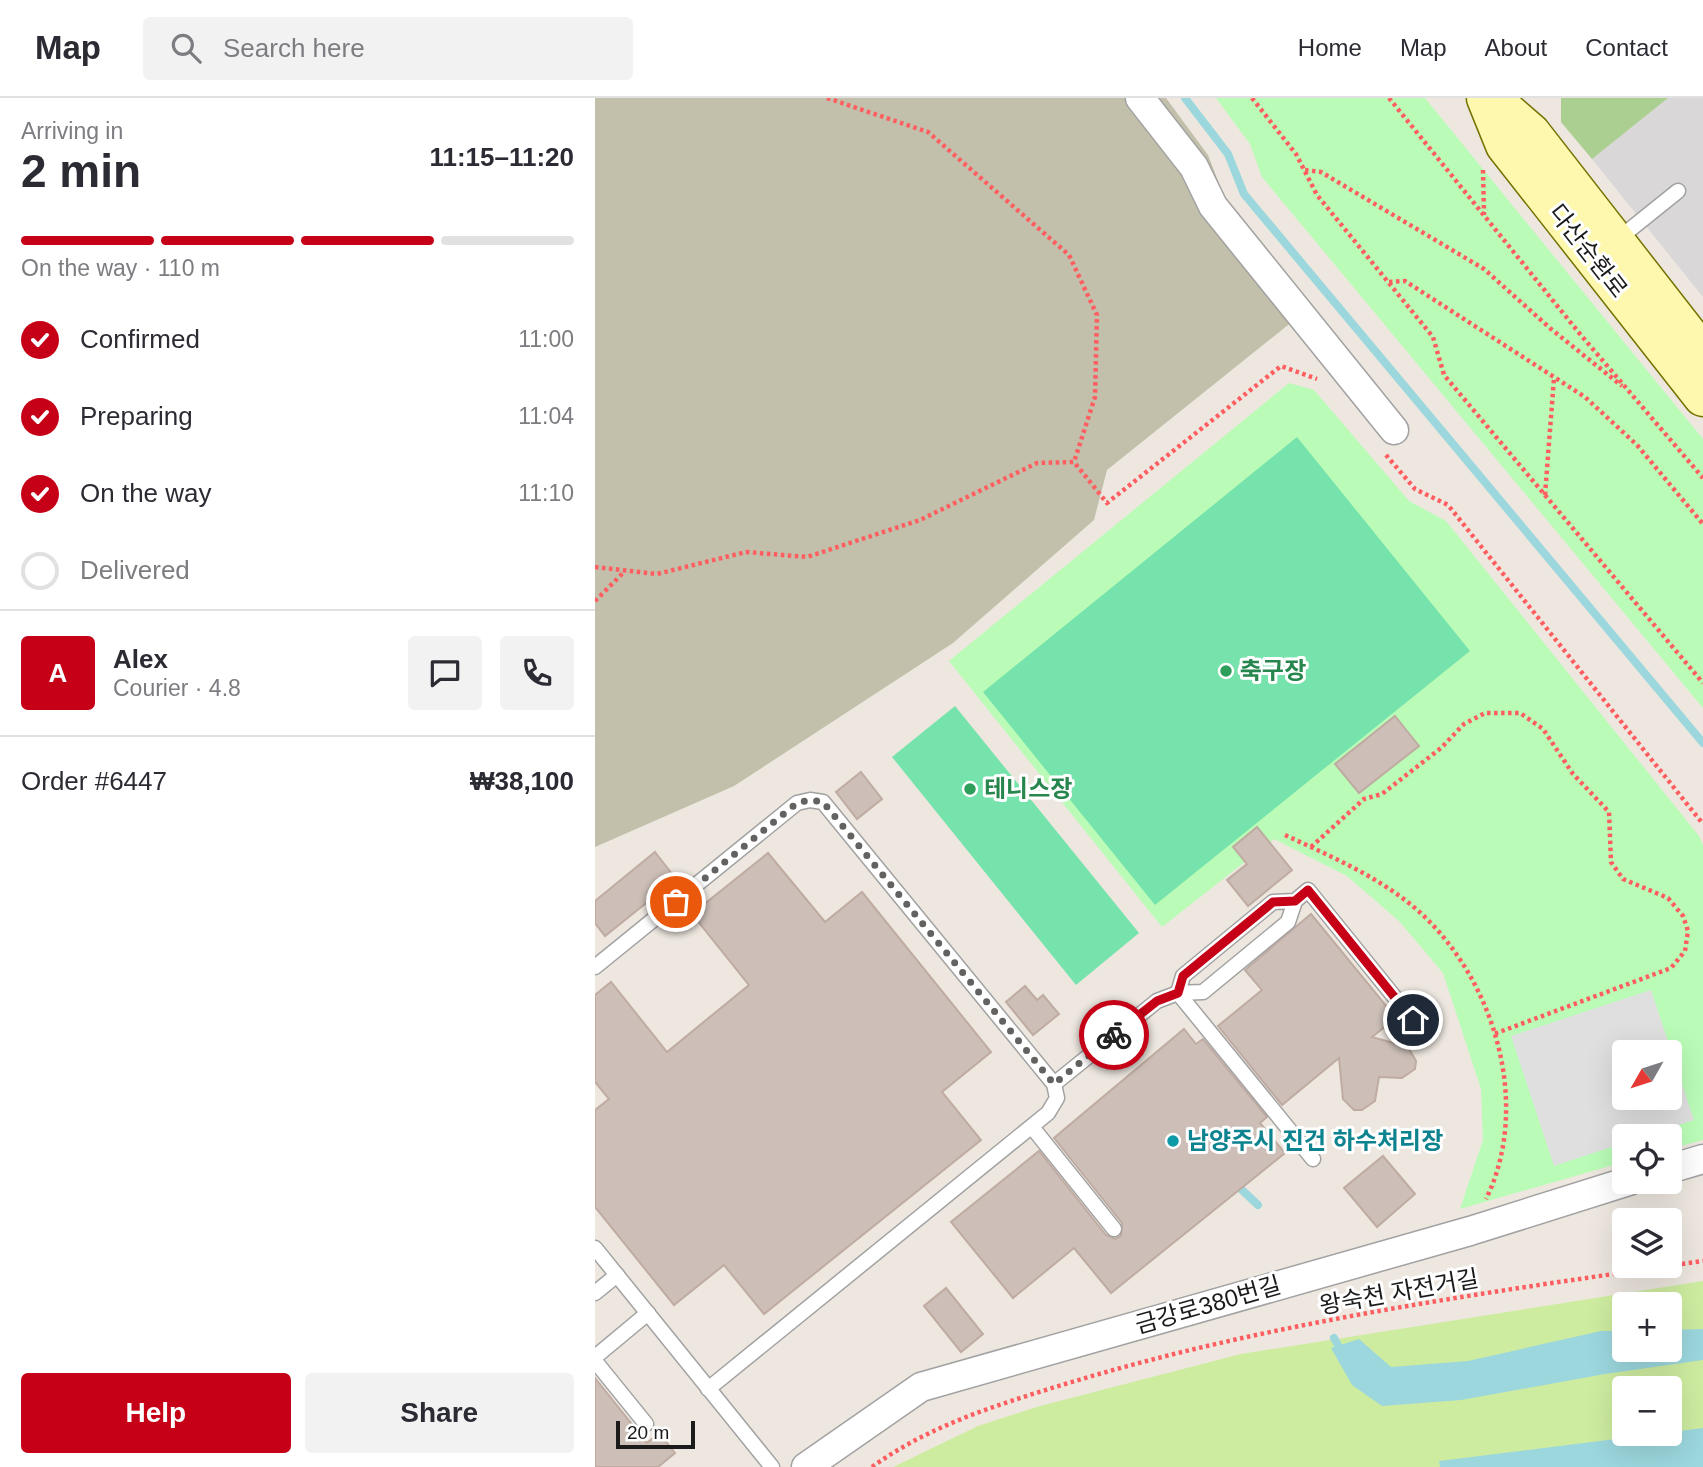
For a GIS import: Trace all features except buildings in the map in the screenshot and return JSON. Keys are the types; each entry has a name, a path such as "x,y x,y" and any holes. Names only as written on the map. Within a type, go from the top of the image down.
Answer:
{"street":[{"path":"1140,98 1194,167 1213,206 1388,440"},
{"name":"다산순환로","path":"1486,98 1505,145 1703,397"},
{"name":"다산순환로","path":"1492,98 1531,133 1617,240 1703,354"},
{"path":"1682,1165 1703,1159"},
{"name":"금강로380번길","path":"806,1467 921,1387 1470,1231 1612,1186"}],"lane":[{"path":"1617,240 1678,191"},
{"path":"595,967 797,803 810,800 823,802 1054,1084 1057,1098 1048,1113 708,1389"},
{"path":"1054,1084 1157,1001 1178,993 1203,992 1288,922 1295,901 1308,890 1413,1020"},
{"path":"1178,993 1183,976 1273,902 1295,901"},
{"path":"1178,993 1313,1159"},
{"path":"1032,1127 1114,1229"},
{"path":"595,1248 772,1467"},
{"path":"595,1293 617,1275"},
{"path":"646,1423 595,1359 648,1313"}],"path":[{"path":"827,98 928,132 1069,255 1097,315 1095,397 1075,462"},
{"path":"1252,98 1296,154 1317,195 1433,337 1444,375 1703,683"},
{"path":"1389,98 1703,478"},
{"path":"1304,170 1321,172 1484,270 1551,329 1631,393"},
{"path":"1483,170 1484,215"},
{"path":"1388,282 1405,281 1585,397 1637,445 1703,524"},
{"path":"1075,462 1107,503 1281,366 1324,382"},
{"path":"1545,495 1554,377"},
{"path":"1388,440 1415,489 1447,505 1703,824"},
{"path":"595,567 657,574 745,552 807,557 920,520 1037,463 1075,462"},
{"path":"595,601 626,570"},
{"path":"1311,847 1364,799 1382,794 1441,748 1464,724 1485,713 1520,713 1543,729 1573,774 1609,812 1611,862 1623,879 1668,898 1683,916 1688,931 1685,951 1671,968 1494,1034"},
{"path":"1285,835 1349,864 1414,907 1450,943 1484,1002 1505,1075 1504,1143 1490,1190 1470,1231"},
{"name":"왕숙천 자전거길","path":"872,1467 900,1446 987,1408 1195,1348 1334,1321 1703,1261"}],"shaded area":[{"path":"595,98 1166,98 1208,155 1225,199 1308,309 1107,470 1094,520 953,643 734,786 595,847"},
{"path":"1668,98 1703,98 1703,297 1592,159"},
{"path":"1651,990 1668,1040 1612,1040 1612,1110 1682,1110 1682,1084 1694,1120 1682,1124 1612,1124 1612,1147 1554,1166 1511,1036"}],"green space":[{"path":"1216,98 1425,98 1703,439 1703,708 1262,177 1250,144"},
{"path":"1561,98 1668,98 1592,159 1561,122"},
{"path":"1289,383 1314,390 1409,501 1446,521 1699,836 1703,845 1703,1140 1682,1146 1682,1124 1612,1124 1612,1165 1460,1209 1483,1140 1481,1089 1443,973 1399,921 1347,876 1274,839 1162,927 949,661"},
{"name":"축구장","path":"1297,437 1470,651 1155,905 983,692"},
{"path":"955,706 1139,933 1076,985 892,757"},
{"path":"1703,1281 1703,1448 1657,1467 893,1467 978,1426 1040,1406 1241,1354 1612,1295 1612,1362 1682,1362 1682,1292 1633,1292"}],"water":[{"path":"1703,1329 1703,1360 1605,1374 1461,1400 1382,1406 1352,1385 1331,1348 1359,1339 1391,1367 1468,1361 1601,1331 1612,1331 1612,1362 1682,1362 1682,1330"},
{"path":"1703,1428 1703,1467 1440,1467 1439,1461 1612,1439 1612,1446 1682,1446 1682,1431"}],"waterway":[{"path":"1185,98 1228,154 1244,194 1703,743"},
{"path":"1241,1189 1258,1205"},
{"path":"1334,1338 1338,1345"}],"way so far":[{"path":"676,902 797,803 810,800 823,802 1054,1084 1114,1035"}],"place":[{"name":"축구장","path":"1226,671"},
{"name":"테니스장","path":"970,789"},
{"name":"남양주시 진건 하수처리장","path":"1173,1141"}],"route":[{"path":"1114,1035 1157,1001 1178,993 1183,976 1273,902 1295,901 1308,890 1413,1020"}]}
